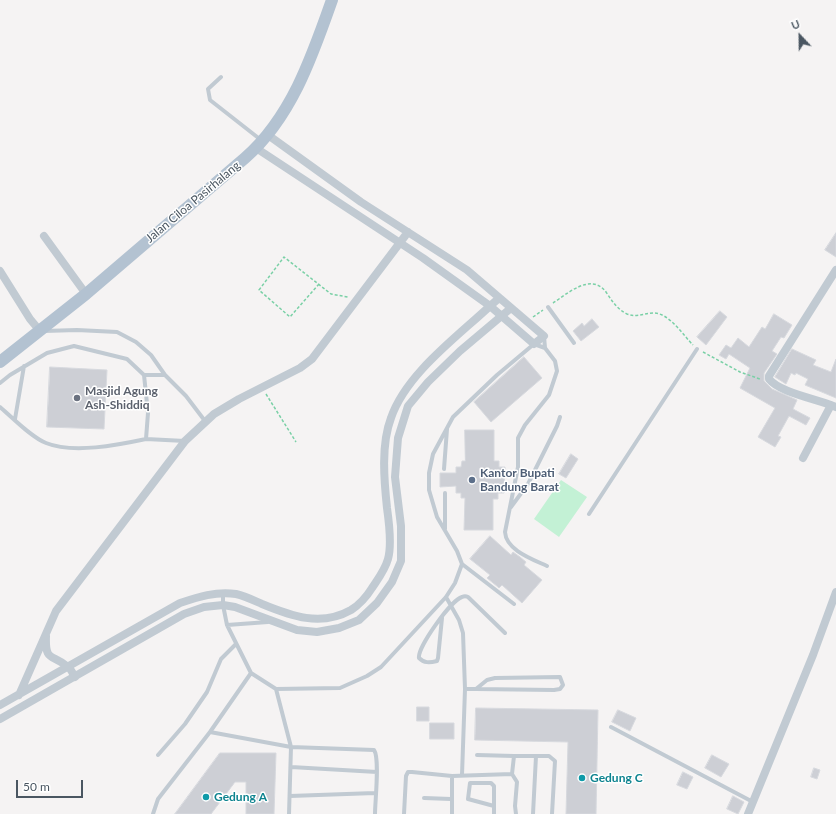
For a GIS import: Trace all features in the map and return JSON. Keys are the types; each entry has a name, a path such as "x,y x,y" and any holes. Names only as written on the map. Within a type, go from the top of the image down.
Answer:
{"main road":[{"name":"Jalan Ciloa Pasirhalang","path":"0,362 86,294 262,141 304,74 332,0"}],"street":[{"path":"262,141 467,270 498,299 544,336 534,344 490,306 400,243 262,141"},
{"path":"19,694 56,611 185,441 205,421 239,398 300,368 312,359 408,232"},
{"path":"44,236 86,294"},
{"path":"803,458 834,406 791,392 769,379 797,329 836,270"},
{"path":"0,271 30,319 40,331"},
{"path":"0,705 180,603 201,596 223,593 248,598 300,618 316,619 336,616 352,610 367,595 380,577 388,559 389,527 384,478 387,433 390,418 400,398 421,370 498,299"},
{"path":"0,718 75,677 184,614 204,607 235,607 297,630 317,632 339,628 359,620 377,603 392,582 401,561 401,526 395,477 398,438 408,406 433,377 511,308"},
{"path":"748,814 813,655 836,592"},
{"path":"46,631 46,650 51,658 68,667 75,677"}],"lane":[{"path":"221,77 208,89 210,100 262,141"},
{"path":"548,307 574,343"},
{"path":"40,331 77,330 117,332 136,342 151,355 165,375 186,396 205,421"},
{"path":"544,336 545,348 555,362 557,371 550,395 525,425 518,438 518,467 505,532 506,540 510,545 547,566"},
{"path":"514,604 462,564 457,551 437,517 429,490 429,473 433,454 452,417 497,375 534,344 545,348"},
{"path":"0,383 24,366 47,353 74,346 127,359 144,375 148,413 146,439"},
{"path":"589,514 697,349"},
{"path":"15,419 24,366"},
{"path":"144,375 165,375"},
{"path":"0,407 46,443 84,448 127,444 146,439 185,441"},
{"path":"509,509 528,484 560,417"},
{"path":"444,469 447,428"},
{"path":"444,529 445,493"},
{"path":"223,593 223,606 227,625 251,673 276,689 340,688 367,676 381,667 446,597 455,583 462,564"},
{"path":"442,618 438,658 436,661 430,663 422,661 418,658 420,648 450,605 462,596 468,597 506,633"},
{"path":"446,597 459,620 463,633 465,689 462,775"},
{"path":"227,625 272,620"},
{"path":"158,755 185,724 207,692 221,659 236,644"},
{"path":"153,814 158,799 210,732 251,673"},
{"path":"465,689 554,690 560,689 563,686 560,677 495,678 487,680 476,689"},
{"path":"276,689 291,747 289,814"},
{"path":"611,727 753,802"},
{"path":"210,732 291,747 372,749 376,752 377,756 375,814"},
{"path":"477,755 549,756 555,761 552,814"},
{"path":"514,756 512,774 518,782 515,806 516,814"},
{"path":"533,814 536,756"},
{"path":"291,767 377,772"},
{"path":"404,814 406,776 408,772 452,776 512,774"},
{"path":"452,776 452,814"},
{"path":"494,806 468,799 470,783 492,784 494,786 494,806 494,814"},
{"path":"290,796 375,793"},
{"path":"424,798 451,799"}],"path":[{"path":"319,284 290,317 259,290 284,257 319,284 331,294 358,298"},
{"path":"527,322 583,284 592,284 602,288 611,301 627,314 635,316 653,313 663,314 697,349 740,372 758,379 769,379"},
{"path":"262,388 296,442"}],"green space":[{"path":"561,480 587,497 559,537 534,519"}],"building":[{"path":"836,233 836,257 825,250"},
{"path":"720,311 727,317 706,345 697,337"},
{"path":"774,314 792,325 784,338 781,337 772,351 777,354 764,373 764,381 772,389 797,400 793,409 810,418 806,425 789,416 778,436 781,437 775,447 758,437 775,408 740,388 750,368 729,354 726,359 719,355 726,345 731,348 738,338 749,347 762,327 765,329"},
{"path":"592,319 599,327 581,341 573,331 582,323 584,326"},
{"path":"792,349 816,360 813,365 831,372 836,359 836,398 805,385 808,379 796,373 795,375 791,373 786,384 775,377"},
{"path":"524,357 542,378 491,422 474,402"},
{"name":"Masjid Agung Ash-Shiddiq","path":"50,367 107,370 104,429 47,427"},
{"name":"Kantor Bupati Bandung Barat","path":"465,430 494,430 494,461 499,461 499,467 505,467 504,493 498,493 498,499 493,499 493,530 464,530 465,498 461,498 461,493 456,493 456,486 440,487 440,473 456,473 456,467 461,467 462,461 465,461"},
{"path":"571,454 578,459 566,478 559,474"},
{"path":"490,536 511,555 513,552 526,562 524,565 542,580 522,603 502,585 499,588 487,578 490,575 470,559"},
{"path":"417,707 429,707 429,721 417,721"},
{"name":"Gedung C","path":"476,708 598,710 596,814 566,814 568,742 475,740"},
{"path":"618,710 636,718 630,731 612,722"},
{"path":"430,723 454,723 454,739 430,739"},
{"name":"Gedung A","path":"220,753 276,753 274,814 246,814 246,782 235,782 211,814 175,814"},
{"path":"712,755 729,764 721,777 705,768"},
{"path":"814,768 820,770 817,779 811,777"},
{"path":"683,772 693,777 687,789 677,785"},
{"path":"733,796 744,802 738,814 727,809"}],"place":[{"name":"Masjid Agung Ash-Shiddiq","path":"77,398"},
{"name":"Kantor Bupati Bandung Barat","path":"472,480"},
{"name":"Gedung C","path":"582,778"},
{"name":"Gedung A","path":"206,797"}]}
